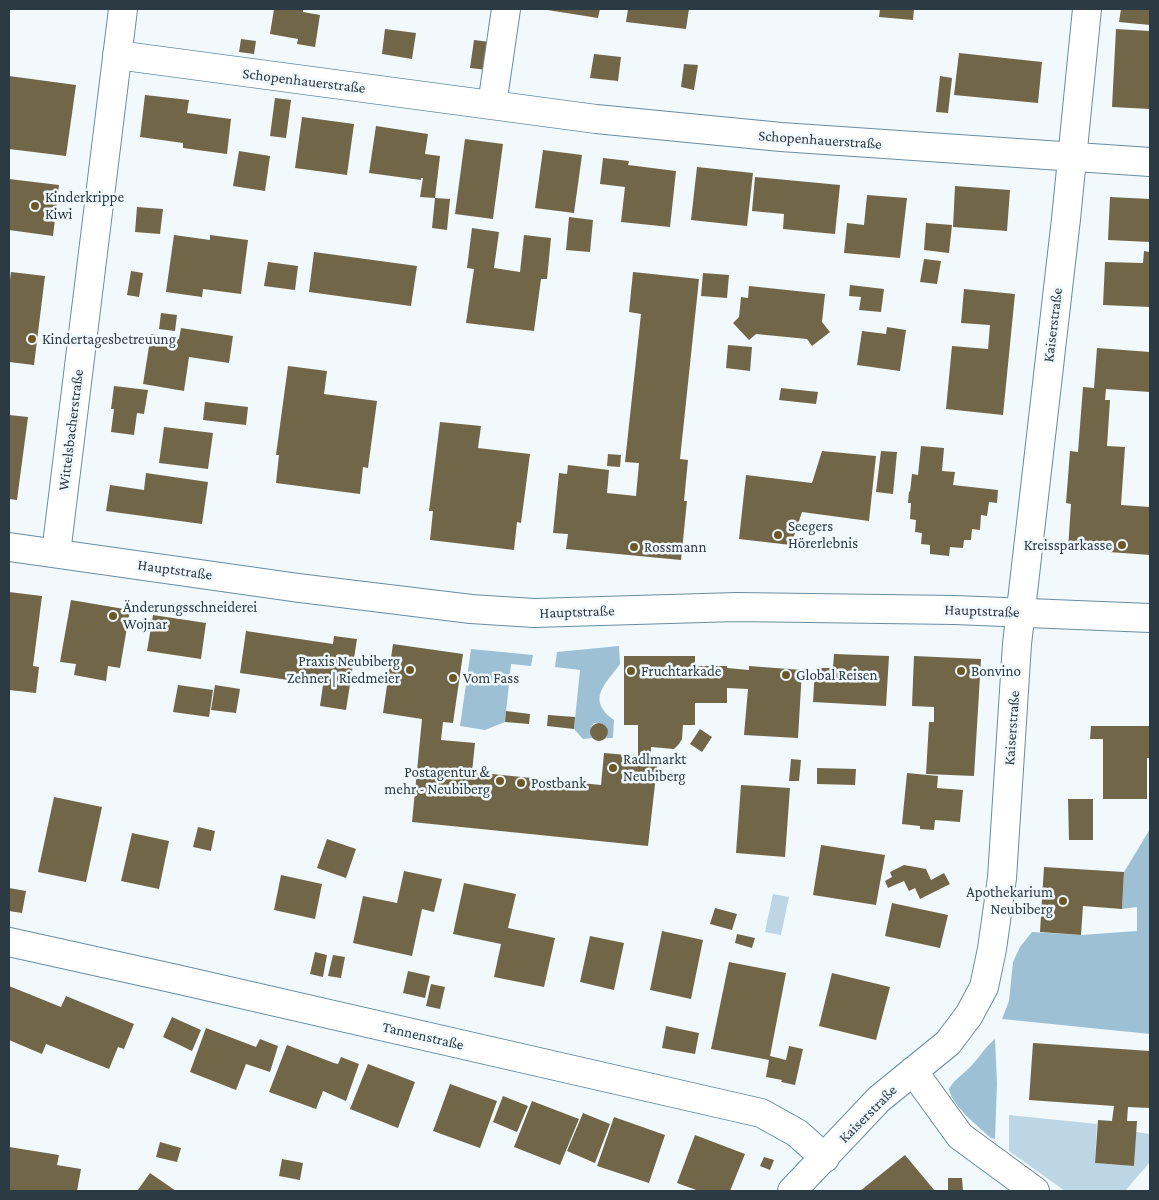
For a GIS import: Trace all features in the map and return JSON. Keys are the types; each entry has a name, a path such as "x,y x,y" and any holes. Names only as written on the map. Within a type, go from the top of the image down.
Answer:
{"street":[{"name":"Wittelsbacherstraße","path":"56,553 123,9"},
{"path":"492,105 506,9"},
{"name":"Kaiserstraße","path":"792,1191 880,1099 948,1043 969,1015 984,987 992,949 1002,878 1021,612 1087,9"},
{"name":"Schopenhauerstraße","path":"117,55 596,118 781,137 1150,162"},
{"name":"Hauptstraße","path":"9,547 309,590 472,609 525,613 738,607 955,610 1150,618"},
{"name":"Tannenstraße","path":"9,942 761,1113 797,1133 825,1158"},
{"path":"913,1071 960,1136 1035,1191"}],"shaded area":[{"path":"619,646 620,664 604,685 599,698 605,712 614,720 613,738 606,738 608,732 606,726 601,723 594,723 590,730 592,738 583,739 574,729 580,670 555,667 557,652"},
{"path":"471,649 533,655 531,666 511,664 505,722 485,730 460,726"},
{"path":"1150,829 1150,1034 1002,1019 1009,1001 1013,962 1020,947 1032,932 1081,935 1137,931 1137,907 1122,909 1124,872"},
{"path":"773,894 789,897 781,935 765,932"},
{"path":"995,1039 997,1083 995,1139 991,1138 960,1109 949,1089"},
{"path":"1009,1115 1097,1124 1095,1163 1134,1166 1136,1132 1150,1134 1150,1162 1125,1191 1065,1191 1009,1151"}],"building":[{"path":"274,9 303,9 303,12 320,15 315,47 297,44 298,39 270,34"},
{"path":"541,9 600,9 598,18"},
{"path":"628,9 689,9 686,29 626,22"},
{"path":"880,9 914,9 913,20 879,17"},
{"path":"1121,9 1150,9 1150,25 1119,22"},
{"path":"385,29 416,33 412,59 382,54"},
{"path":"1116,29 1150,31 1150,109 1112,107"},
{"path":"241,39 256,41 254,54 239,52"},
{"path":"474,40 490,42 487,70 470,68"},
{"path":"959,53 1042,62 1038,103 954,95"},
{"path":"594,54 621,57 618,81 590,78"},
{"path":"684,64 698,65 694,90 681,87"},
{"path":"9,76 76,85 66,156 9,149"},
{"path":"940,76 952,78 948,113 936,112"},
{"path":"145,95 189,100 187,113 231,119 227,154 183,148 183,143 140,137"},
{"path":"275,98 291,100 286,138 270,136"},
{"path":"302,117 354,124 347,175 295,168"},
{"path":"376,126 428,134 425,154 440,156 435,198 420,197 423,178 421,180 369,173"},
{"path":"465,139 503,144 493,219 455,214"},
{"path":"543,150 582,155 574,213 535,208"},
{"path":"239,151 270,156 265,191 233,186"},
{"path":"603,158 629,161 628,165 676,171 670,227 621,222 625,187 600,184"},
{"path":"697,167 753,173 747,226 691,220"},
{"path":"755,177 840,185 835,234 783,229 784,214 752,211"},
{"path":"9,179 59,185 53,236 9,230"},
{"path":"955,186 1010,190 1007,231 953,227"},
{"path":"867,195 907,198 900,258 844,253 847,223 864,225"},
{"path":"1110,197 1150,199 1150,242 1108,240"},
{"path":"435,198 450,199 447,230 432,228"},
{"path":"137,207 163,209 160,234 135,232"},
{"path":"569,217 593,220 590,252 566,250"},
{"path":"926,223 952,225 949,253 924,250"},
{"path":"472,228 499,232 494,268 520,272 524,235 551,238 547,279 541,279 534,331 466,323 474,269 467,268"},
{"path":"174,235 210,240 210,235 248,240 241,294 203,289 202,297 166,292"},
{"path":"1144,251 1150,252 1150,307 1103,305 1105,262 1143,263"},
{"path":"314,252 417,266 411,306 309,292"},
{"path":"924,259 941,261 937,284 920,282"},
{"path":"268,262 298,266 295,290 264,286"},
{"path":"131,271 143,273 139,297 127,295"},
{"path":"11,272 45,276 34,365 9,362 9,288"},
{"path":"633,272 699,279 680,459 688,460 684,501 687,501 681,560 566,549 568,534 553,533 559,473 567,474 568,465 609,470 607,493 636,496 639,463 625,462 641,314 629,312"},
{"path":"703,273 729,275 727,298 701,296"},
{"path":"850,285 884,289 881,312 859,310 861,297 849,296"},
{"path":"749,286 825,294 822,322 830,332 812,346 807,339 756,334 749,340 733,323 739,317 741,297 748,298"},
{"path":"964,289 1015,294 1003,415 946,409 952,346 988,349 990,325 961,323"},
{"path":"161,313 177,315 175,331 159,329"},
{"path":"887,327 906,330 900,371 857,365 862,331 886,334"},
{"path":"181,328 233,336 229,363 189,357 184,391 143,384 151,334 179,339"},
{"path":"728,345 752,347 750,371 726,368"},
{"path":"1097,348 1150,352 1150,392 1106,389 1105,400 1110,400 1107,446 1125,447 1121,505 1150,507 1150,555 1068,549 1071,504 1066,503 1070,451 1078,452 1083,387 1094,388"},
{"path":"288,366 327,371 324,394 377,401 368,468 363,467 360,494 276,483 279,455 276,455"},
{"path":"114,386 148,390 144,414 137,413 134,435 111,432"},
{"path":"781,388 818,392 816,404 779,400"},
{"path":"205,402 248,407 246,425 203,420"},
{"path":"9,415 28,417 17,500 9,499"},
{"path":"440,422 481,426 478,448 530,454 521,523 517,522 514,550 430,540 433,511 429,511"},
{"path":"164,427 213,433 208,469 159,463"},
{"path":"921,446 944,448 942,471 955,472 953,485 998,490 997,503 989,502 987,516 981,515 980,530 972,529 971,540 964,540 963,548 950,547 949,556 930,554 930,545 921,544 922,533 915,532 916,520 910,519 911,503 908,503 909,491 912,474 918,475"},
{"path":"822,451 876,456 869,521 802,512 791,545 739,539 746,475 812,483"},
{"path":"881,451 897,452 893,494 876,492"},
{"path":"608,454 621,455 620,467 607,466"},
{"path":"146,473 208,482 202,524 106,511 110,485 144,490"},
{"path":"9,592 42,596 33,666 39,667 36,693 9,690"},
{"path":"71,600 130,610 120,668 108,666 106,681 74,675 76,664 60,662"},
{"path":"153,615 206,623 201,659 147,651"},
{"path":"246,631 333,644 334,636 357,639 346,710 320,706 323,685 240,673"},
{"path":"393,644 463,654 453,723 443,722 441,740 475,743 472,772 601,785 604,753 638,756 638,725 624,725 624,656 695,656 695,666 727,666 727,668 749,670 749,666 802,670 798,738 744,735 748,689 727,688 727,703 695,703 695,725 683,725 682,739 674,749 651,747 651,757 658,758 648,846 412,822 422,719 383,713"},
{"path":"834,654 889,656 886,706 813,702 815,668 833,668"},
{"path":"914,656 981,659 974,776 926,774 929,722 934,722 934,707 912,706"},
{"path":"178,685 213,690 209,717 173,712"},
{"path":"215,685 240,689 236,713 211,710"},
{"path":"506,711 530,714 529,724 505,722"},
{"path":"548,715 575,717 574,729 547,726"},
{"path":"599,723 605,726 608,732 605,738 599,741 593,738 590,732 593,726"},
{"path":"1091,726 1150,726 1150,758 1147,758 1147,799 1103,799 1103,739 1090,739"},
{"path":"700,729 712,737 702,752 690,744"},
{"path":"791,759 801,760 799,781 789,781"},
{"path":"817,768 856,769 855,785 817,784"},
{"path":"907,773 938,776 937,788 963,790 960,822 935,820 934,830 920,829 920,826 902,824"},
{"path":"741,785 790,788 785,857 736,853"},
{"path":"54,797 102,807 86,882 38,872"},
{"path":"1068,799 1093,799 1093,840 1069,840"},
{"path":"198,827 215,831 211,851 193,847"},
{"path":"132,833 169,841 159,889 121,881"},
{"path":"327,839 356,849 346,878 317,868"},
{"path":"821,845 885,855 876,905 813,895"},
{"path":"904,865 926,869 931,880 944,873 950,884 920,899 915,888 909,891 904,881 888,888 885,881 892,877 890,872"},
{"path":"1044,867 1124,872 1122,909 1083,906 1081,935 1040,932"},
{"path":"404,871 442,879 434,912 422,909 412,956 353,943 363,896 397,903"},
{"path":"281,875 322,884 315,919 274,910"},
{"path":"464,883 516,894 508,928 555,938 544,987 494,977 501,944 453,934"},
{"path":"9,888 26,891 22,913 9,911"},
{"path":"892,903 948,915 940,948 885,936"},
{"path":"715,908 737,914 732,930 710,924"},
{"path":"662,931 703,940 691,999 650,990"},
{"path":"737,934 755,938 752,948 735,943"},
{"path":"590,936 624,943 614,990 580,982"},
{"path":"315,952 327,955 323,977 310,974"},
{"path":"333,955 345,957 341,978 328,976"},
{"path":"729,962 786,973 770,1056 786,1060 789,1046 803,1049 795,1085 766,1077 769,1060 711,1049"},
{"path":"408,971 430,976 425,998 403,993"},
{"path":"832,973 890,987 876,1040 819,1026"},
{"path":"431,984 445,987 440,1009 426,1006"},
{"path":"9,986 61,1007 66,996 134,1024 124,1049 118,1047 109,1069 46,1044 42,1054 9,1040"},
{"path":"172,1017 201,1030 192,1051 163,1037"},
{"path":"666,1026 699,1033 695,1054 662,1048"},
{"path":"206,1028 256,1047 260,1039 278,1046 270,1072 246,1064 236,1090 190,1072"},
{"path":"1033,1043 1150,1051 1150,1108 1128,1107 1127,1121 1137,1121 1134,1166 1095,1163 1098,1120 1112,1121 1114,1106 1029,1100"},
{"path":"287,1045 334,1063 338,1064 341,1057 359,1064 346,1101 323,1091 316,1109 269,1092"},
{"path":"368,1064 415,1082 398,1128 350,1109"},
{"path":"450,1084 497,1101 480,1148 433,1131"},
{"path":"503,1096 528,1106 517,1132 493,1122"},
{"path":"532,1101 579,1119 560,1165 514,1147"},
{"path":"583,1113 610,1124 595,1163 567,1151"},
{"path":"614,1117 665,1135 649,1183 597,1166"},
{"path":"695,1135 745,1154 730,1191 699,1191 677,1183"},
{"path":"160,1142 181,1148 177,1162 156,1157"},
{"path":"9,1147 59,1155 57,1165 81,1169 77,1191 9,1190"},
{"path":"905,1155 935,1191 860,1191"},
{"path":"764,1157 774,1160 770,1170 760,1166"},
{"path":"282,1159 303,1163 300,1180 279,1176"},
{"path":"150,1173 176,1191 137,1191"},
{"path":"948,1178 962,1178 963,1191 948,1191"}],"place":[{"name":"Kinderkrippe Kiwi","path":"35,206"},
{"name":"Kindertagesbetreuung","path":"32,339"},
{"name":"Seegers Hörerlebnis","path":"778,535"},
{"name":"Kreissparkasse","path":"1122,545"},
{"name":"Rossmann","path":"634,547"},
{"name":"Änderungsschneiderei Wojnar","path":"113,616"},
{"name":"Praxis Neubiberg Zehner | Riedmeier","path":"410,670"},
{"name":"Fruchtarkade","path":"631,671"},
{"name":"Bonvino","path":"961,671"},
{"name":"Global Reisen","path":"786,675"},
{"name":"Vom Fass","path":"453,678"},
{"name":"Radlmarkt Neubiberg","path":"613,768"},
{"name":"Postagentur & mehr - Neubiberg","path":"500,781"},
{"name":"Postbank","path":"521,783"},
{"name":"Apothekarium Neubiberg","path":"1063,901"}]}
